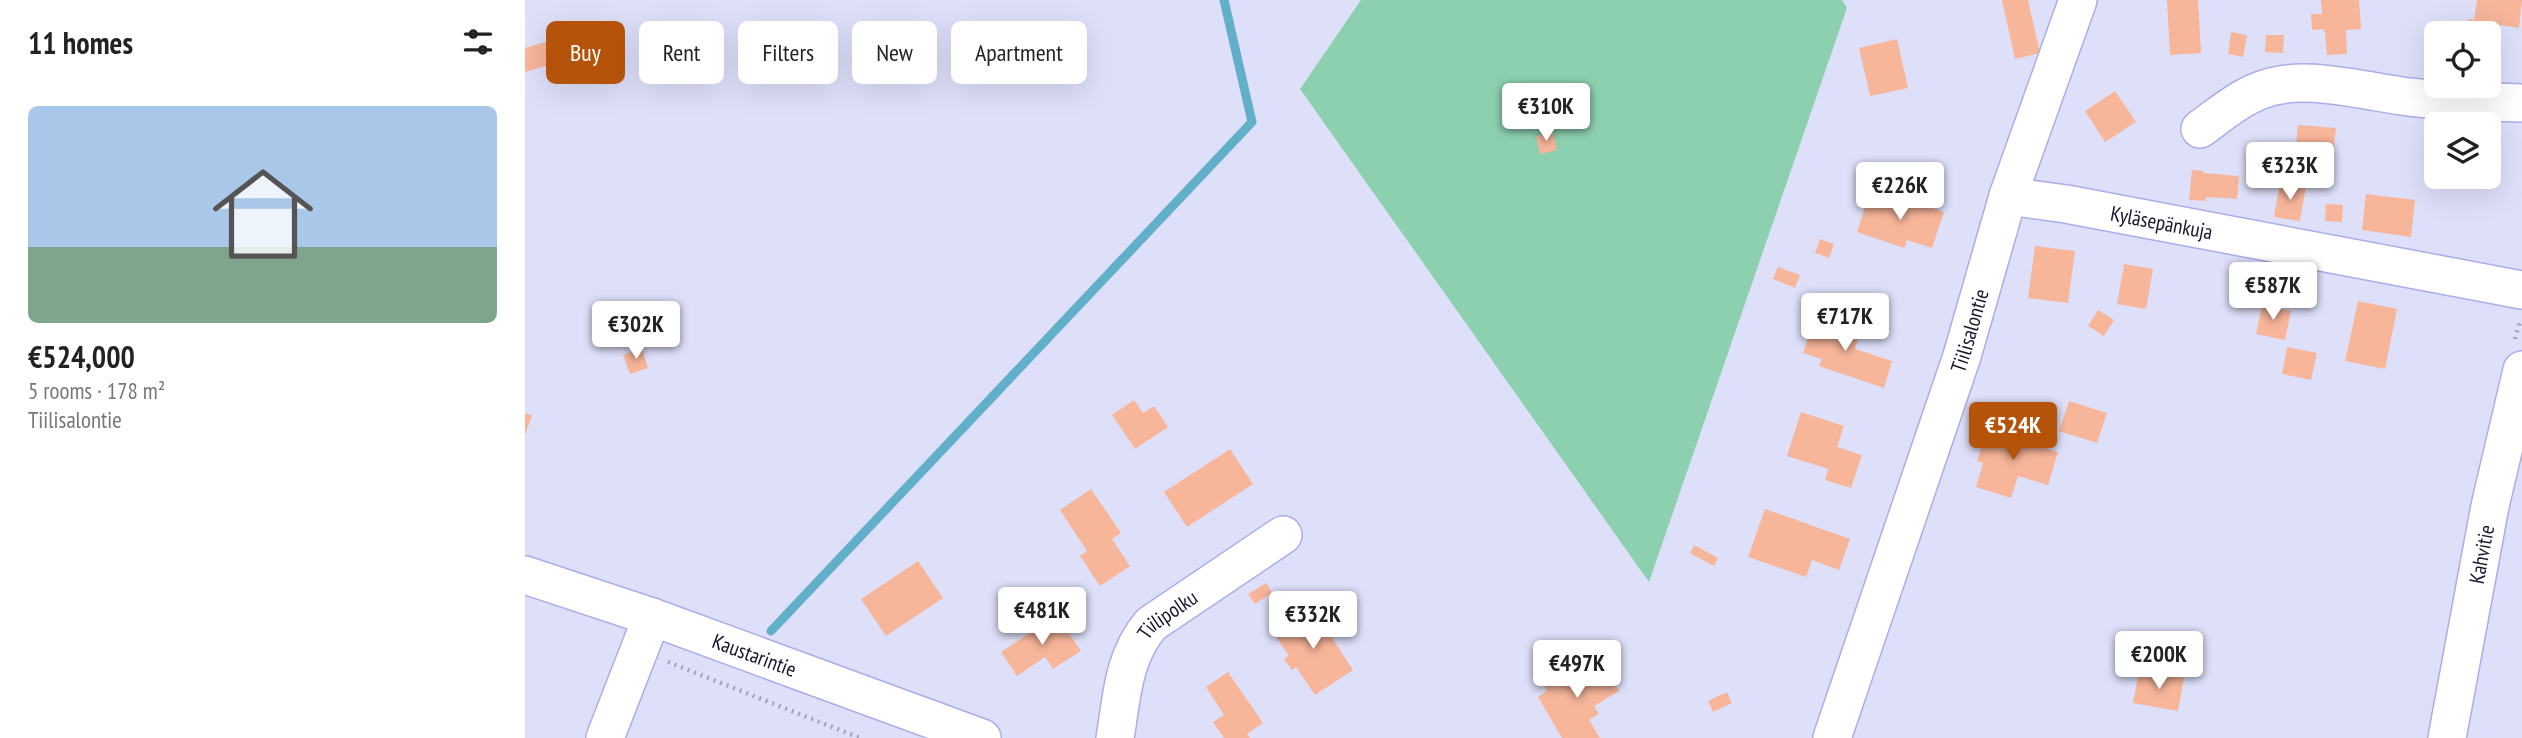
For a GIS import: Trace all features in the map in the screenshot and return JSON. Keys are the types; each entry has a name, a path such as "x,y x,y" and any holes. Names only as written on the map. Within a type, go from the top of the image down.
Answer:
{"street":[{"name":"Tiilisalontie","path":"1832,738 1962,356 2008,197 2078,0"},
{"path":"2200,129 2255,92 2280,85 2307,83 2454,102 2522,103"},
{"name":"Kyläsepänkuja","path":"2008,197 2066,204 2522,290"},
{"name":"Kahvitie","path":"2447,738 2490,506 2522,370"},
{"name":"Tiilipolku","path":"1115,738 1124,683 1138,640 1151,624 1283,535"},
{"name":"Kaustarintie","path":"525,575 652,617 982,738"},
{"path":"605,738 652,617"}],"path":[{"path":"639,650 860,738"}],"green space":[{"path":"1361,0 1842,0 1847,8 1649,582 1300,89"}],"building":[{"path":"2002,0 2028,0 2040,53 2015,59"},
{"path":"2167,0 2198,0 2201,53 2170,55"},
{"path":"2321,0 2359,0 2361,29 2346,30 2347,54 2327,55 2325,32 2323,29 2312,30 2311,14 2322,14"},
{"path":"2477,0 2522,0 2519,28 2501,25 2501,21 2468,21 2474,20"},
{"path":"2231,32 2247,35 2243,57 2228,54"},
{"path":"2266,35 2284,35 2283,53 2265,52"},
{"path":"1897,39 1908,88 1870,96 1859,48"},
{"path":"546,42 546,66 525,72 525,48"},
{"path":"2115,91 2136,122 2105,142 2085,111"},
{"path":"2298,125 2336,128 2332,165 2294,162"},
{"path":"1553,133 1557,150 1540,154 1536,136"},
{"path":"2192,170 2239,176 2237,199 2206,197 2206,201 2189,200"},
{"path":"2280,182 2306,186 2300,221 2274,217"},
{"path":"1870,192 1917,207 1918,203 1944,212 1932,248 1907,240 1904,248 1857,232"},
{"path":"2366,194 2415,200 2411,237 2362,230"},
{"path":"2326,204 2343,205 2342,222 2325,221"},
{"path":"1820,239 1834,244 1829,258 1815,253"},
{"path":"2035,246 2075,251 2068,303 2028,298"},
{"path":"2124,264 2153,269 2146,309 2117,304"},
{"path":"1778,267 1800,275 1795,288 1773,279"},
{"path":"2358,301 2397,309 2385,369 2345,361"},
{"path":"2262,305 2291,311 2285,340 2256,334"},
{"path":"2098,310 2114,320 2104,336 2088,326"},
{"path":"1815,317 1860,332 1855,349 1892,361 1884,388 1819,366 1822,359 1803,353"},
{"path":"2287,347 2317,353 2311,380 2282,374"},
{"path":"642,349 648,368 630,374 623,355"},
{"path":"1134,400 1143,413 1154,406 1168,427 1135,449 1112,415"},
{"path":"2069,401 2107,413 2097,443 2059,431"},
{"path":"1801,412 1844,426 1837,447 1862,455 1851,488 1825,480 1828,469 1787,456"},
{"path":"525,413 532,416 525,435"},
{"path":"2012,427 2027,432 2025,438 2029,439 2028,443 2058,452 2048,485 2018,476 2011,498 1976,487 1983,463 1977,461 1983,442 1989,443 1994,428 2010,433"},
{"path":"1230,449 1253,484 1187,527 1164,492"},
{"path":"1091,489 1121,533 1112,539 1130,566 1100,586 1080,556 1087,551 1060,510"},
{"path":"1765,509 1850,539 1839,570 1812,560 1806,577 1748,557"},
{"path":"1694,545 1718,558 1714,566 1690,553"},
{"path":"918,561 943,598 886,636 861,599"},
{"path":"1266,583 1272,593 1255,604 1248,594"},
{"path":"1311,606 1353,670 1315,695 1296,667 1292,670 1284,659 1289,656 1273,632"},
{"path":"1057,615 1081,651 1053,669 1045,657 1017,676 1001,652"},
{"path":"1600,659 1619,691 1594,706 1599,714 1589,720 1600,738 1562,738 1538,697 1547,691 1542,682 1560,671 1565,680"},
{"path":"2139,671 2184,678 2178,711 2133,703"},
{"path":"1228,672 1263,723 1247,734 1250,738 1224,738 1213,722 1224,715 1206,687"},
{"path":"1727,692 1732,703 1713,712 1708,701"}],"waterway":[{"path":"771,631 1252,122 1224,0"}]}
